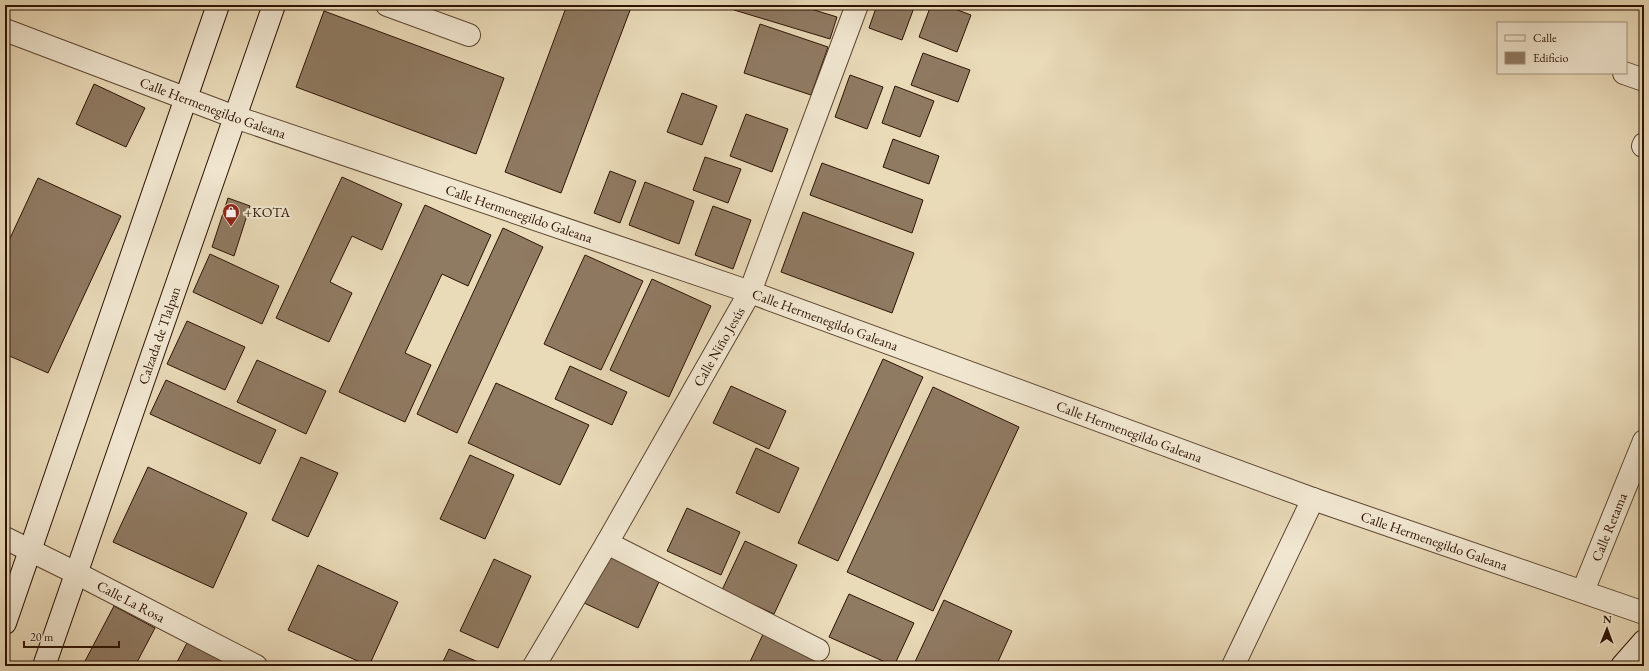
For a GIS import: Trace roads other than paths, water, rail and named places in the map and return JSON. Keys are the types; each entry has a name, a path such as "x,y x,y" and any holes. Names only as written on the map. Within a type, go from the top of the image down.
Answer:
{"street":[{"path":"5,623 218,5"},
{"name":"Calzada de Tlalpan","path":"44,666 274,5"},
{"path":"387,5 469,35"},
{"name":"Calle Niño Jesús","path":"534,666 607,543 750,292 857,5"},
{"name":"Calle Hermenegildo Galeana","path":"5,30 235,117 750,292 1313,499 1644,613"},
{"path":"1627,74 1644,80"},
{"name":"Calle Retama","path":"1583,591 1644,441"},
{"path":"1233,666 1313,499"},
{"name":"Calle La Rosa","path":"5,538 256,666"},
{"path":"607,543 818,650"},
{"path":"1622,666 1644,641"}],"place":[{"name":"+KOTA","path":"231,227"}]}
